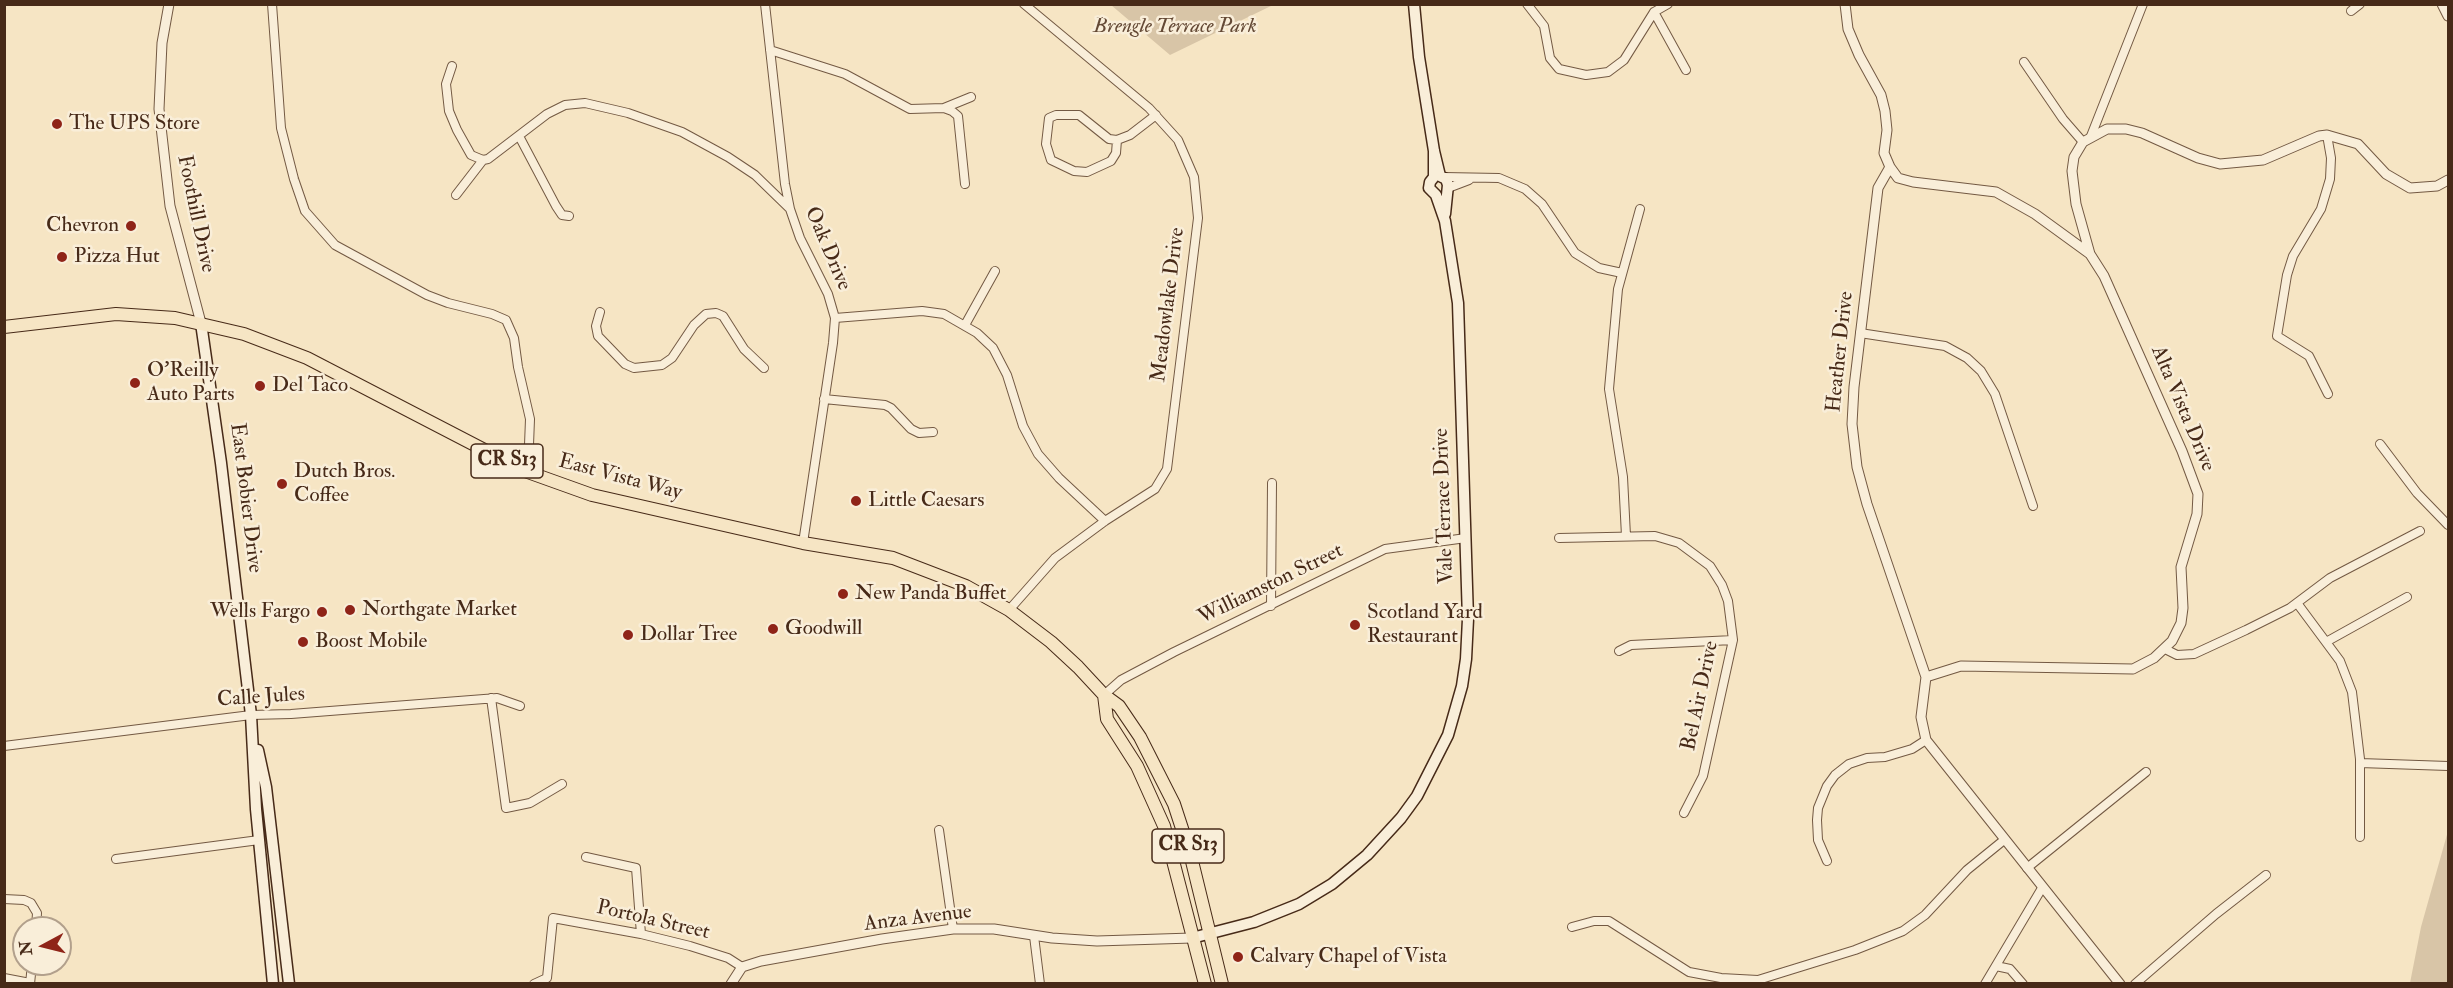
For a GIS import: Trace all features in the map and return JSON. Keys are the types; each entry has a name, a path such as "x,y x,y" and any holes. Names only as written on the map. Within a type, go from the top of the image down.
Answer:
{"main road":[{"path":"1414,4 1419,57 1439,177"},
{"path":"1439,177 1448,182 1447,190 1442,195 1436,195 1431,191 1429,185 1439,177"},
{"name":"Vale Terrace Drive","path":"1445,221 1447,190"},
{"name":"Vale Terrace Drive","path":"1192,938 1254,922 1299,904 1332,884 1367,855 1401,818 1417,796 1448,735 1462,686 1468,619 1458,303 1445,221 1436,195"},
{"name":"East Vista Way","path":"4,327 116,314 175,318 244,334 307,358 515,466 592,495 803,543 893,558 966,586 1009,610 1058,648 1104,695 1119,706 1140,737 1171,796 1190,853 1222,984"},
{"name":"East Bobier Drive","path":"201,323 222,472 251,715 259,840 273,984"},
{"name":"CR S13","path":"1104,695 1107,719 1137,766 1164,826 1180,879 1192,938"},
{"name":"East Bobier Drive","path":"251,715 266,788 289,984"},
{"path":"1192,938 1205,984"}],"street":[{"name":"Foothill Drive","path":"169,4 162,43 159,119 170,206 201,323"},
{"path":"272,4 281,128 293,177 305,211 335,245 418,291 448,303 492,314 506,320 514,338 530,419 529,445 515,466"},
{"name":"Oak Drive","path":"765,4 790,209 800,238 828,294 835,318 803,543"},
{"name":"Meadowlake Drive","path":"1009,610 1055,558 1105,521 1155,489 1167,469 1198,218 1194,177 1178,140 1156,115 1024,4"},
{"path":"1527,4 1544,26 1550,58 1559,69 1586,75 1608,72 1624,60 1654,12 1668,4"},
{"path":"1845,4 1848,29 1858,55 1881,95 1886,111 1887,130 1884,153 1890,167"},
{"path":"2090,254 2072,184 2074,157 2087,139 2143,4"},
{"path":"2351,11 2360,4"},
{"path":"2442,4 2448,16"},
{"path":"1654,12 1686,70"},
{"path":"770,50 845,74 910,109 944,108 971,97"},
{"path":"2024,62 2062,119 2087,139"},
{"path":"452,66 446,84 449,111 471,155 483,160"},
{"path":"456,195 483,160 488,159 547,114 565,105 585,103 628,113 682,132 728,157 755,175 790,209"},
{"path":"944,108 957,116 965,184"},
{"path":"1117,140 1116,153 1111,161 1087,172 1074,171 1052,160 1046,144 1049,118 1056,115 1079,115 1109,139 1117,140 1130,135 1156,115"},
{"path":"2087,139 2107,129 2126,129 2198,158 2220,164 2235,164 2263,160 2319,136 2327,135 2358,144 2386,174 2410,188 2437,186 2448,180"},
{"path":"2327,135 2331,158 2330,179 2321,209 2293,256 2287,274 2277,336 2309,356 2328,394"},
{"path":"519,136 556,206 562,215 568,216"},
{"name":"Alta Vista Drive","path":"1890,167 1898,178 1913,182 1996,192 2035,214 2090,254 2104,276 2182,451 2198,494 2197,514 2182,560 2181,623 2165,649 2141,666 2133,669 1961,666 1926,677"},
{"name":"Heather Drive","path":"1890,167 1878,188 1854,387 1852,424 1857,467 1867,504 1926,677"},
{"path":"1439,177 1498,178 1525,189 1542,204 1575,254 1599,268 1622,273"},
{"path":"1447,190 1473,179"},
{"path":"1626,536 1623,477 1609,389 1622,273 1640,209"},
{"path":"965,324 995,272"},
{"path":"835,318 922,311 944,314 965,324 977,333 993,348 1007,375 1023,426 1038,454 1059,478 1105,521"},
{"path":"600,312 596,326 598,336 625,364 634,368 662,365 672,358 694,325 706,314 716,313 723,316 744,349 764,368"},
{"path":"1860,333 1945,345 1967,358 1981,371 1995,394 2033,506"},
{"path":"824,399 885,405 891,408 911,429 919,433 933,432"},
{"path":"2380,444 2417,493 2448,525"},
{"path":"1271,606 1272,483"},
{"path":"2165,649 2177,656 2194,654 2246,630 2297,603 2330,578 2420,531"},
{"name":"Bel Air Drive","path":"1559,538 1655,536 1679,543 1710,566 1722,585 1728,601 1733,640 1703,776 1684,813"},
{"name":"Williamston Street","path":"1104,695 1121,680 1385,549 1466,538"},
{"path":"2326,642 2407,597"},
{"path":"2297,603 2340,661 2352,692 2360,763 2360,837"},
{"path":"1619,651 1632,645 1733,640"},
{"path":"1926,677 1922,717 1926,740 2120,984"},
{"path":"491,698 506,808 530,804 562,784"},
{"name":"Calle Jules","path":"4,746 251,715 346,711 491,698 520,706"},
{"path":"1827,861 1818,840 1818,807 1827,786 1835,776 1850,764 1866,758 1885,757 1912,748 1926,740"},
{"path":"2360,763 2448,766"},
{"path":"2027,868 2146,772"},
{"path":"939,830 953,929"},
{"path":"116,859 259,840"},
{"path":"1572,927 1594,921 1609,921 1689,972 1721,978 1758,980 1855,950 1903,930 1925,915 1967,870 2004,840"},
{"path":"586,857 636,868 641,934"},
{"path":"2135,984 2216,914 2266,875"},
{"path":"1985,984 2042,888"},
{"path":"4,899 24,900 31,903 37,916"},
{"name":"Portola Street","path":"534,984 547,978 553,918 641,934 728,958 742,967"},
{"name":"Anza Avenue","path":"742,967 792,954 953,929 994,929 1034,936 1098,941 1192,938"},
{"path":"1034,936 1040,984"},
{"path":"1996,966 2010,969 2023,984"},
{"path":"731,984 742,967"},
{"path":"4,978 16,978 30,983"}],"green space":[{"name":"Brengle Terrace Park","path":"1111,5 1273,5 1170,55"},
{"path":"2448,831 2448,983 2410,983 2421,927"}],"place":[{"name":"The UPS Store","path":"57,124"},
{"name":"Chevron","path":"131,226"},
{"name":"Pizza Hut","path":"62,257"},
{"name":"O'Reilly Auto Parts","path":"135,383"},
{"name":"Del Taco","path":"260,386"},
{"name":"Dutch Bros. Coffee","path":"282,484"},
{"name":"Little Caesars","path":"856,501"},
{"name":"New Panda Buffet","path":"843,594"},
{"name":"Northgate Market","path":"350,610"},
{"name":"Wells Fargo","path":"322,612"},
{"name":"Scotland Yard Restaurant","path":"1355,625"},
{"name":"Goodwill","path":"773,629"},
{"name":"Dollar Tree","path":"628,635"},
{"name":"Boost Mobile","path":"303,642"},
{"name":"Calvary Chapel of Vista","path":"1238,957"}]}
